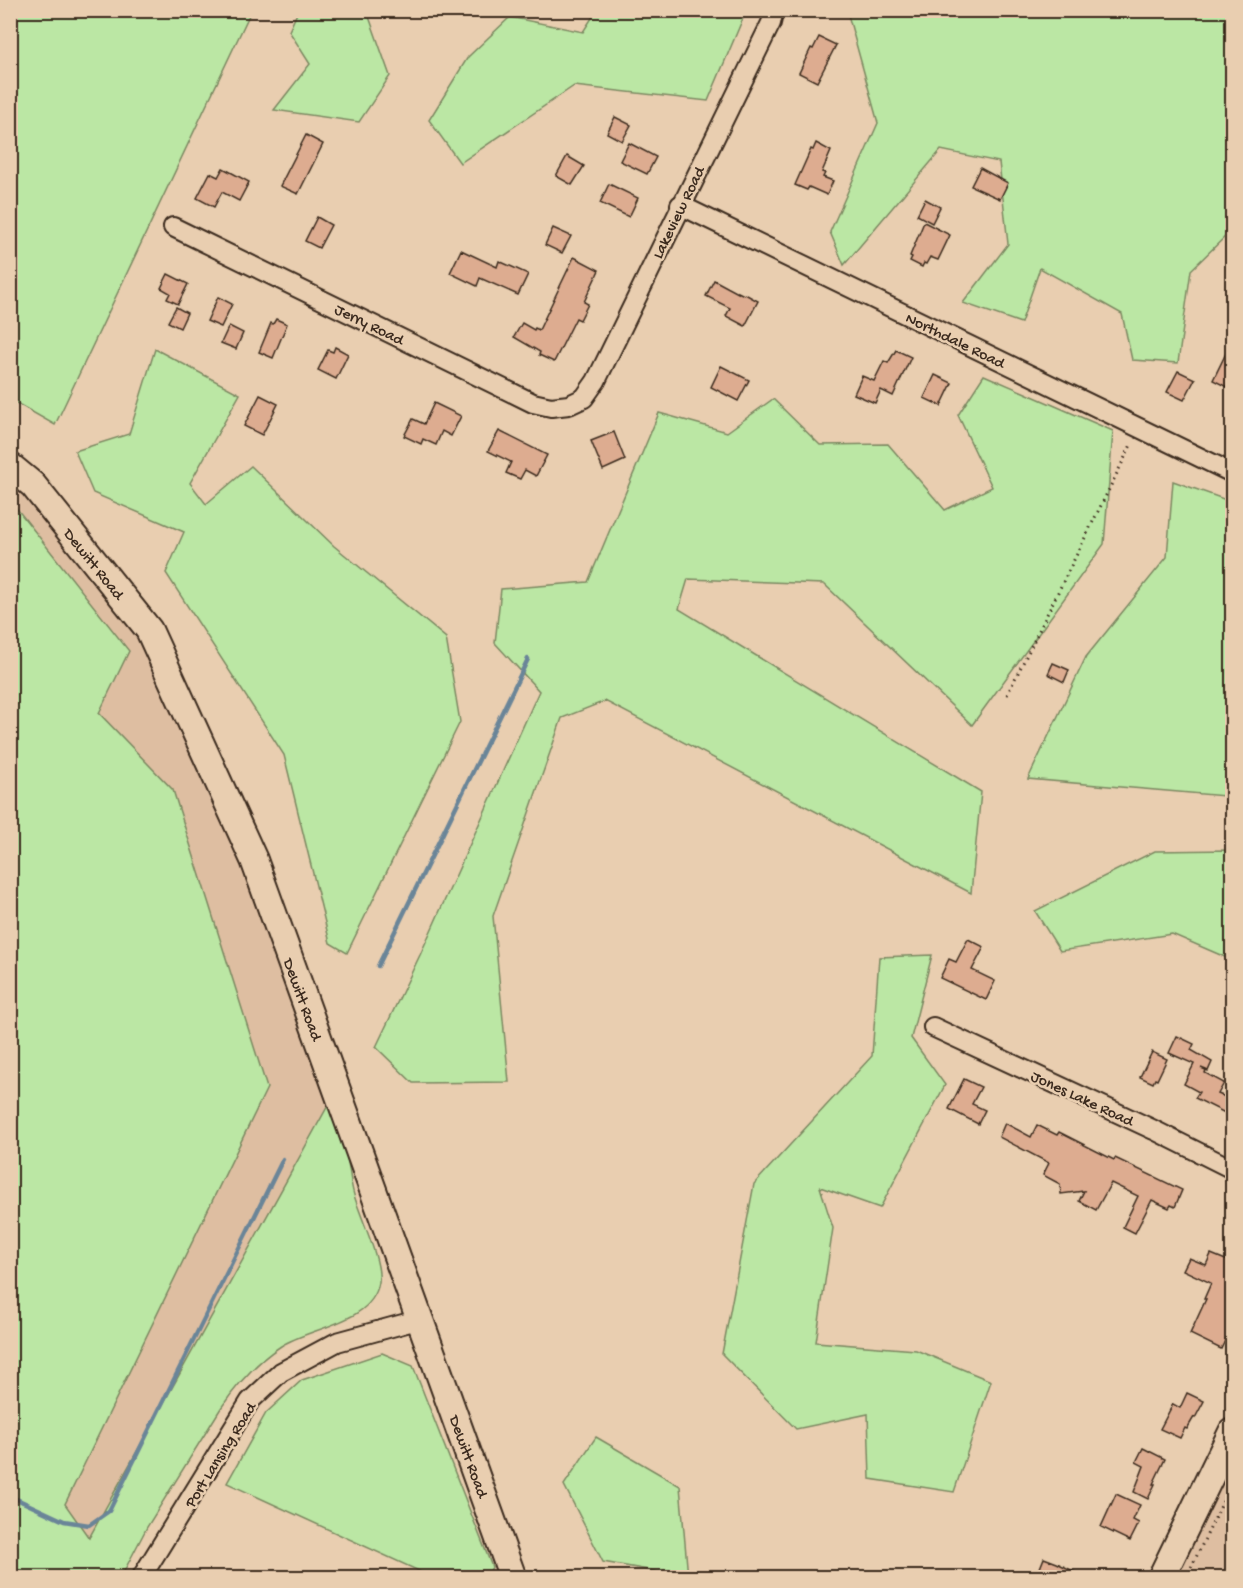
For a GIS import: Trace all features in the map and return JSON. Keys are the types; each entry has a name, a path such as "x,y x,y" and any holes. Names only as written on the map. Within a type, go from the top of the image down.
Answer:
{"street":[{"name":"Lakeview Road","path":"569,405 584,398 596,381 771,23 774,10"},
{"name":"Northdale Road","path":"681,205 1233,473"},
{"name":"Jerry Road","path":"173,227 532,403 551,407 569,405"},
{"name":"Dewitt Road","path":"10,466 33,485 149,630 254,860 513,1578"},
{"name":"Jones Lake Road","path":"933,1027 1233,1169"},
{"name":"Port Lansing Road","path":"141,1578 250,1401 281,1372 337,1342 421,1319"},
{"path":"1161,1578 1233,1432"}],"path":[{"path":"1007,695 1139,428"},
{"path":"1186,1578 1233,1483"}],"shaded area":[{"path":"10,477 138,634 219,795 330,1102 349,1168 353,1192 379,1272 375,1295 363,1310 352,1317 283,1344 257,1363 233,1390 147,1527 121,1577 11,1577"},
{"path":"1232,1466 1232,1577 1178,1577"}],"green space":[{"path":"11,10 251,11 55,425 11,400"},
{"path":"597,10 746,11 708,101 574,86 460,163 429,120 468,57 510,17 583,32"},
{"path":"298,11 367,11 390,76 359,122 274,110 310,64 289,31"},
{"path":"847,11 1232,11 1232,230 1191,270 1178,363 1132,360 1122,314 1040,268 1021,323 963,303 1008,244 999,162 941,150 844,265 830,232 878,123"},
{"path":"155,349 240,394 190,483 206,504 251,466 334,546 446,638 460,722 347,953 330,943 284,755 166,573 184,532 93,493 75,451 129,434"},
{"path":"984,375 1113,431 1104,544 972,725 824,584 688,579 679,609 981,792 971,893 605,701 562,718 493,916 509,1082 413,1083 376,1047 539,691 495,643 501,589 588,582 659,413 727,432 773,399 820,445 888,444 945,510 992,487 958,415"},
{"path":"1173,481 1232,502 1232,773 1225,796 1028,779 1086,657 1167,557"},
{"path":"10,500 129,651 99,713 173,790 267,1088 65,1504 89,1538 330,1102 347,1159 354,1195 374,1251 379,1273 379,1282 374,1296 365,1307 339,1322 281,1346 263,1359 241,1382 221,1408 147,1527 121,1577 11,1577"},
{"path":"1232,850 1232,960 1172,934 1060,951 1035,911 1155,851"},
{"path":"932,955 911,1038 945,1085 880,1208 820,1187 833,1228 816,1342 916,1350 991,1381 954,1492 870,1479 868,1414 796,1429 722,1354 754,1184 872,1056 879,957"},
{"path":"382,1353 413,1366 492,1567 487,1577 432,1577 227,1483 266,1413 302,1380"},
{"path":"596,1437 680,1486 688,1577 603,1562 564,1485"}],"building":[{"path":"819,37 836,45 817,82 799,73"},
{"path":"615,117 631,125 622,141 607,133"},
{"path":"306,135 323,144 298,194 280,186"},
{"path":"629,143 656,157 647,174 620,161"},
{"path":"816,143 831,151 822,172 825,173 823,177 833,181 827,195 809,187 807,190 795,185"},
{"path":"567,156 584,166 572,185 556,176"},
{"path":"223,168 249,182 239,201 222,192 214,207 197,198 210,173 218,177"},
{"path":"980,168 1008,183 1000,199 971,186"},
{"path":"609,184 638,198 629,217 600,203"},
{"path":"925,199 940,207 932,223 917,215"},
{"path":"317,217 331,225 319,248 305,241"},
{"path":"924,222 950,235 938,260 930,257 922,267 910,261 912,257 910,256"},
{"path":"553,228 571,236 562,253 545,245"},
{"path":"461,250 497,267 499,261 528,274 518,295 480,278 477,286 450,273"},
{"path":"574,257 599,270 584,302 588,304 580,320 576,318 554,362 539,355 540,352 514,337 522,323 534,330 535,328 539,330"},
{"path":"168,274 188,284 178,304 167,299 170,293 161,288"},
{"path":"714,280 758,301 745,326 726,316 730,308 706,296"},
{"path":"218,297 232,304 221,327 207,321"},
{"path":"176,307 187,313 180,328 168,322"},
{"path":"276,319 287,324 273,358 259,352 271,323 273,324"},
{"path":"229,326 243,333 236,349 221,343"},
{"path":"1233,339 1233,390 1213,380"},
{"path":"335,347 348,354 336,379 318,370 328,350 333,352"},
{"path":"896,350 911,357 893,396 881,390 875,403 854,394 862,376 874,381 884,361 888,363"},
{"path":"721,366 749,380 738,401 711,387"},
{"path":"1178,371 1195,379 1184,400 1167,392"},
{"path":"935,375 952,383 941,406 924,398"},
{"path":"260,395 278,404 262,435 244,426"},
{"path":"434,403 461,416 451,436 442,431 436,445 423,439 421,444 404,436 413,419 424,424"},
{"path":"499,431 547,455 536,476 525,470 520,479 506,473 511,462 488,451"},
{"path":"614,432 625,460 603,470 591,441"},
{"path":"1053,663 1069,670 1064,682 1048,674"},
{"path":"968,939 984,947 972,970 995,981 986,1000 940,978 949,959 956,962"},
{"path":"1177,1036 1194,1044 1191,1050 1212,1062 1205,1073 1224,1083 1218,1094 1233,1100 1233,1117 1195,1098 1199,1092 1184,1084 1194,1064 1169,1053"},
{"path":"1152,1052 1167,1059 1157,1080 1155,1079 1153,1083 1140,1077"},
{"path":"964,1079 981,1087 972,1104 985,1110 978,1124 949,1109"},
{"path":"1005,1123 1031,1137 1037,1125 1057,1135 1059,1132 1114,1160 1115,1158 1182,1190 1175,1207 1171,1205 1169,1208 1152,1200 1135,1233 1123,1227 1138,1196 1111,1183 1096,1210 1079,1201 1084,1191 1061,1194 1060,1184 1043,1175 1049,1163 999,1137"},
{"path":"1211,1254 1233,1263 1233,1324 1221,1349 1190,1334 1211,1283 1183,1270 1189,1258 1206,1265"},
{"path":"1187,1393 1204,1401 1180,1438 1160,1429 1173,1404 1180,1408"},
{"path":"1143,1448 1165,1459 1148,1499 1134,1492 1144,1466 1136,1462"},
{"path":"1116,1494 1140,1505 1133,1520 1139,1523 1130,1541 1101,1527"},
{"path":"1044,1558 1057,1563 1087,1578 1036,1578"}],"waterway":[{"path":"378,966 528,659"},
{"path":"10,1496 64,1521 89,1525 109,1511 283,1159"}]}
